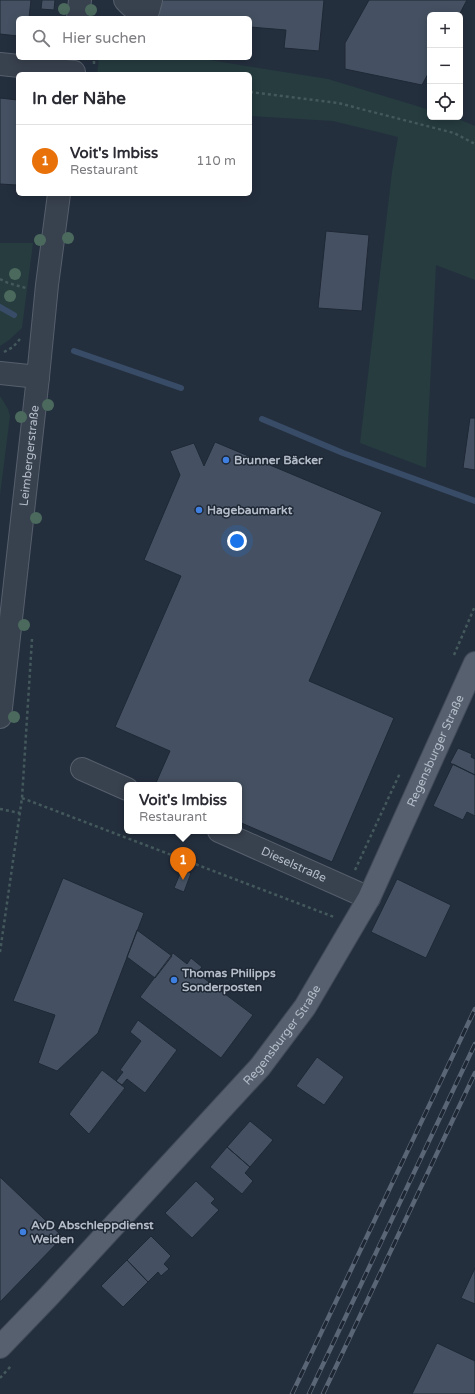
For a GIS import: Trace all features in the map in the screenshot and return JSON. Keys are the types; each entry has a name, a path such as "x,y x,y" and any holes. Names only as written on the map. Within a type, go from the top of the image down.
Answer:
{"main road":[{"name":"Regensburger Straße","path":"0,1347 49,1296 260,1067 305,1007 369,898 475,663"}],"street":[{"path":"78,16 80,0"},
{"path":"125,0 137,11 148,11 151,0"},
{"path":"0,64 74,68"},
{"name":"Leimbergerstraße","path":"0,717 47,285 59,196"},
{"path":"0,373 38,377"},
{"path":"82,769 124,788"},
{"name":"Dieselstraße","path":"227,834 369,898"}],"path":[{"path":"252,92 338,103 454,133 475,144"},
{"path":"0,279 8,283 27,288"},
{"path":"451,660 475,606"},
{"path":"346,888 400,772"},
{"path":"0,952 22,798 334,917 356,922"},
{"path":"0,809 20,812"},
{"path":"330,924 334,917"}],"green space":[{"path":"99,60 209,60 328,79 427,109 427,120 461,120 475,126 475,280 436,265 426,468 360,443 392,172 398,137 333,121 252,116 252,72 97,72"},
{"path":"0,243 33,243 22,328 0,346"},
{"path":"0,396 8,409 10,416 0,495"}],"building":[{"path":"0,0 31,0 29,16 16,16 16,36 0,34"},
{"path":"42,0 55,0 54,10 41,9"},
{"path":"156,0 324,0 319,51 284,48 286,30 252,27 252,16 155,16"},
{"path":"369,0 467,0 461,12 427,12 427,76 422,85 345,69 345,43"},
{"path":"0,98 16,100 16,185 0,184"},
{"path":"326,231 369,235 362,311 318,308"},
{"path":"470,418 475,418 475,470 463,468"},
{"path":"215,442 382,512 309,681 394,718 332,862 242,823 242,782 156,782 170,751 115,727 181,576 144,560 180,475 170,451 194,443 204,466"},
{"path":"458,748 472,754 471,757 475,759 475,775 450,763"},
{"path":"453,764 475,775 475,816 467,812 463,820 433,806"},
{"path":"182,869 191,873 184,892 174,888"},
{"path":"63,878 144,913 98,1033 57,1071 38,1063 55,1015 13,1001"},
{"path":"397,879 451,905 426,958 371,932"},
{"path":"137,930 172,956 155,978 127,957"},
{"path":"173,953 187,964 191,958 202,967 197,973 253,1015 221,1058 140,997"},
{"path":"138,1020 177,1050 145,1093 127,1079 122,1085 116,1081 123,1072 120,1070 141,1041 130,1032"},
{"path":"317,1057 344,1077 324,1105 296,1086"},
{"path":"102,1070 125,1088 89,1134 69,1114"},
{"path":"250,1121 273,1140 250,1167 227,1147"},
{"path":"227,1147 250,1167 245,1173 253,1181 242,1194 210,1167"},
{"path":"0,1177 63,1237 0,1302"},
{"path":"196,1181 215,1199 211,1203 219,1210 192,1238 165,1213"},
{"path":"151,1236 171,1256 164,1264 169,1269 161,1276 158,1272 148,1282 127,1260"},
{"path":"127,1260 148,1282 123,1307 101,1286"},
{"path":"475,1268 475,1304 461,1298"},
{"path":"437,1343 475,1361 475,1394 412,1394"}],"waterway":[{"path":"0,307 14,315"},
{"path":"74,351 181,388"},
{"path":"262,419 343,453 475,501"}],"railway":[{"path":"292,1394 475,1009"},
{"path":"309,1394 475,1044"},
{"path":"323,1394 475,1073"}],"place":[{"name":"Brunner Bäcker","path":"226,460"},
{"name":"Hagebaumarkt","path":"199,510"},
{"name":"Voit's Imbiss","path":"183,880"},
{"name":"Thomas Philipps Sonderposten","path":"174,980"},
{"name":"AvD Abschleppdienst Weiden","path":"23,1232"}]}
